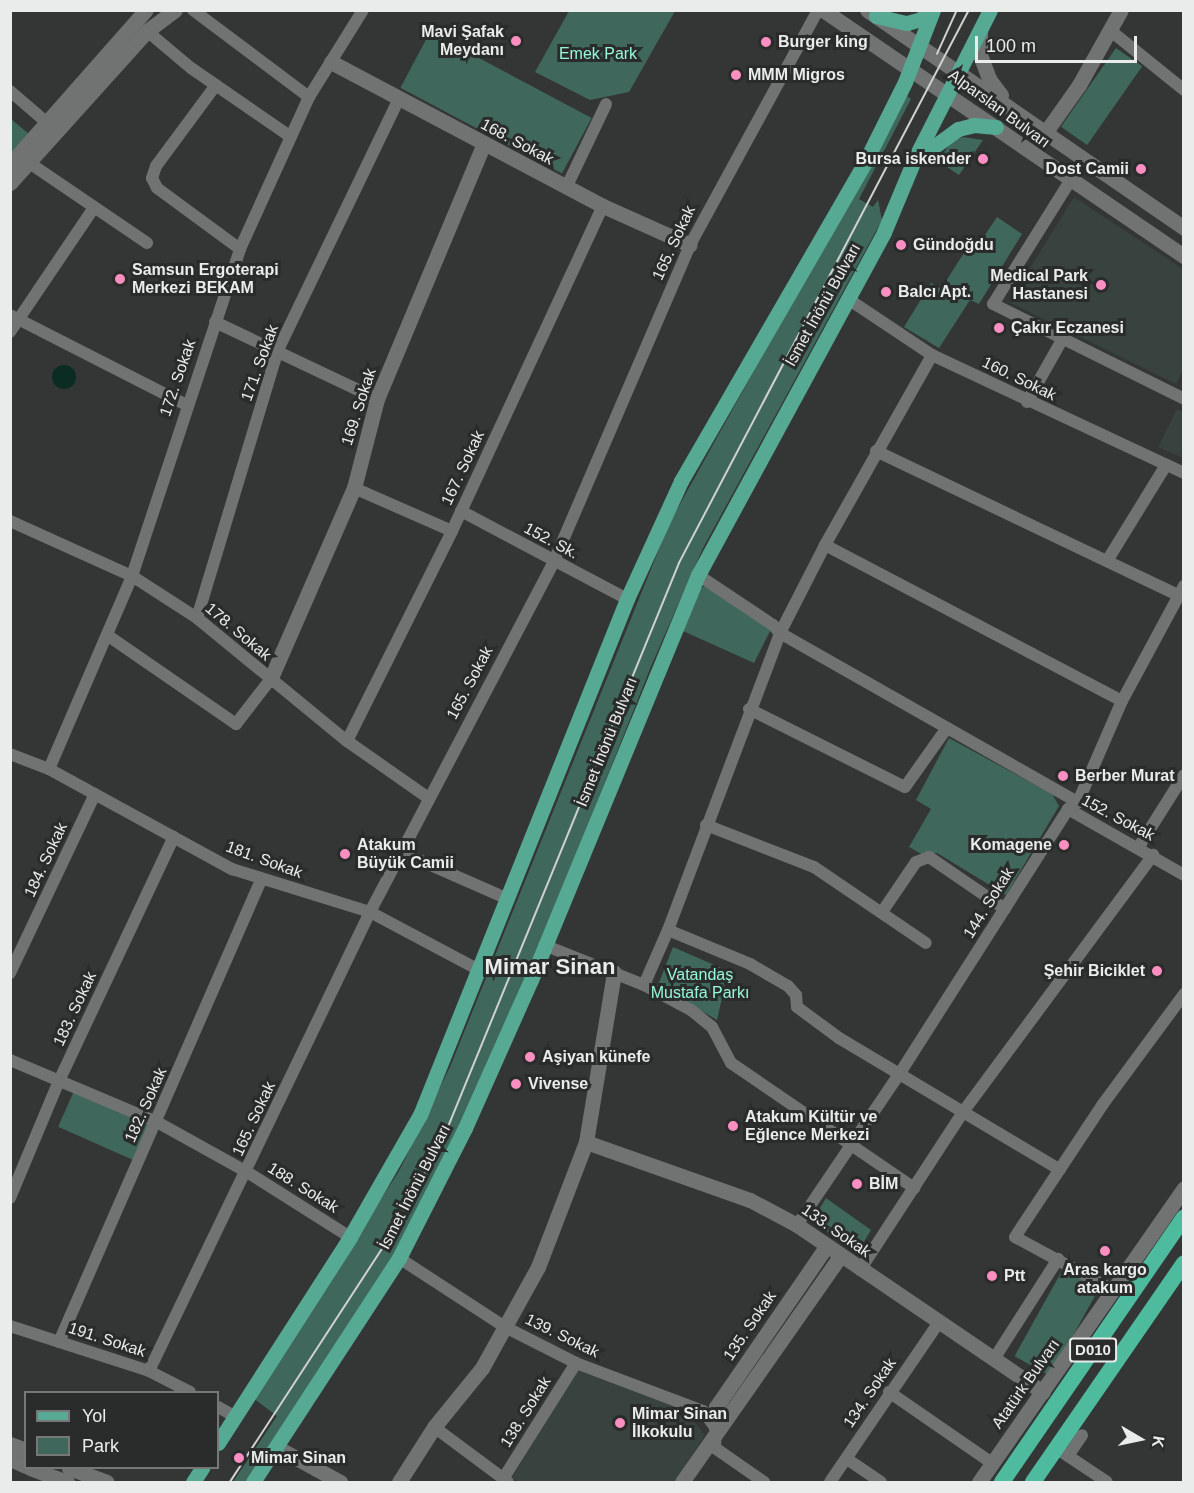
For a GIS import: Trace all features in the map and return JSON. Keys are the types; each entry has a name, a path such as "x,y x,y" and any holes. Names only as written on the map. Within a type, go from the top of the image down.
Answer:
{"highway":[{"name":"D010","path":"1002,1482 1184,1217"},
{"name":"D010","path":"1033,1482 1062,1452 1184,1263"}],"main road":[{"name":"İsmet İnönü Bulvarı","path":"219,1441 350,1237 420,1115 627,599 681,481 798,283 865,162 920,46 931,10"},
{"path":"871,13 907,23 921,19 931,10"},
{"name":"İsmet İnönü Bulvarı","path":"253,1482 278,1448 399,1258 465,1128 698,575 884,232 911,168 990,10"},
{"path":"911,168 928,149 958,129 974,125 996,128"},
{"path":"193,1482 201,1469"}],"street":[{"path":"10,164 45,121 146,10"},
{"path":"10,183 147,31 175,10"},
{"path":"193,10 309,97"},
{"name":"172. Sokak","path":"49,769 132,576 240,249 309,97 363,10"},
{"name":"165. Sokak","path":"149,1371 427,797 554,561 690,245 818,10"},
{"name":"Alparslan Bulvarı","path":"823,10 950,94 1070,181 1184,256"},
{"path":"1045,133 1111,31 1121,10"},
{"name":"Alparslan Bulvarı","path":"871,13 1184,228"},
{"path":"147,31 216,85 291,137"},
{"path":"1111,31 1184,90"},
{"path":"980,32 980,55 989,79 1015,111"},
{"name":"168. Sokak","path":"331,62 566,188 690,245"},
{"path":"216,85 156,166 152,178 157,188 240,249"},
{"path":"10,91 45,121"},
{"name":"171. Sokak","path":"197,618 278,350 399,99"},
{"path":"566,188 606,104"},
{"name":"169. Sokak","path":"270,680 354,488 377,399 483,145"},
{"path":"28,162 93,209 147,243"},
{"path":"1070,181 993,304 1184,399"},
{"name":"167. Sokak","path":"347,741 452,531 603,206"},
{"path":"10,332 14,317 93,209"},
{"name":"160. Sokak","path":"848,299 932,355 1027,402 1184,473"},
{"path":"14,317 187,405"},
{"path":"215,322 377,399"},
{"path":"1027,402 1063,339"},
{"path":"644,985 668,930 748,709 780,633 876,451 932,355"},
{"path":"876,451 1107,561 1181,590"},
{"path":"1107,561 1166,465"},
{"path":"354,488 452,531"},
{"name":"152. Sk.","path":"461,511 627,599"},
{"name":"178. Sokak","path":"10,521 132,576 197,618 347,741 427,797"},
{"path":"825,545 1122,701"},
{"name":"152. Sokak","path":"698,575 774,625 780,633 947,728 1184,875"},
{"name":"144. Sokak","path":"797,1225 900,1073 1073,806 1122,701 1181,590"},
{"path":"107,635 236,724 270,680"},
{"path":"748,709 905,787 947,728"},
{"name":"181. Sokak","path":"10,754 49,769 174,837 261,880 370,912 479,970"},
{"path":"1138,848 1184,775"},
{"name":"184. Sokak","path":"10,973 95,794"},
{"path":"706,825 814,867 926,943"},
{"name":"183. Sokak","path":"10,1198 58,1083 174,837"},
{"path":"401,852 506,898"},
{"path":"860,1270 963,1112 1154,855"},
{"path":"882,912 916,862 929,857 1005,909"},
{"name":"182. Sokak","path":"58,1342 157,1122 261,880"},
{"path":"668,930 750,964 788,986 796,995 797,1007 900,1073 1060,1170"},
{"path":"544,945 644,985 703,1018 720,1038 731,1063 849,1146 914,1188"},
{"path":"399,1482 434,1427 482,1368 538,1267 586,1142 614,972"},
{"path":"1113,1290 1015,1237 1184,994"},
{"name":"188. Sokak","path":"10,1060 58,1083 157,1122 247,1172 350,1237"},
{"name":"133. Sokak","path":"586,1142 750,1200 797,1225 826,1247 1043,1392"},
{"name":"Atatürk Bulvarı","path":"979,1482 1184,1188"},
{"name":"135. Sokak","path":"716,1428 716,1407 826,1247"},
{"name":"135. Sokak","path":"682,1482 716,1428 787,1336 840,1256"},
{"name":"139. Sokak","path":"399,1258 505,1327 576,1363 703,1411 716,1428"},
{"path":"994,1359 1058,1259"},
{"name":"134. Sokak","path":"830,1482 889,1392 939,1322"},
{"name":"191. Sokak","path":"10,1326 149,1371 188,1391"},
{"name":"138. Sokak","path":"505,1481 576,1363"},
{"path":"889,1392 992,1463"},
{"path":"219,1408 234,1416"},
{"path":"434,1427 505,1481"},
{"path":"716,1428 715,1448 764,1482"},
{"path":"1082,1436 1062,1452 1107,1482"},
{"path":"278,1448 340,1482"},
{"path":"10,1459 24,1465"},
{"path":"847,1459 881,1482"},
{"path":"35,1469 67,1482"},
{"path":"74,1469 107,1482"}],"shaded area":[{"name":"Medical Park Hastanesi","path":"1074,197 1183,269 1183,370 1176,384 1009,302"},
{"path":"64,365 73,368 76,377 73,386 64,389 55,386 52,377 55,368"},
{"path":"1177,409 1183,412 1183,458 1158,447"},
{"name":"Mimar Sinan İlkokulu","path":"579,1366 686,1411 705,1435 675,1482 519,1482 512,1478"}],"green space":[{"name":"Emek Park","path":"569,11 675,11 629,92 590,100 535,72"},
{"path":"430,32 592,118 562,174 400,88"},
{"path":"1116,48 1142,66 1087,145 1061,127"},
{"path":"907,96 911,99 859,199 873,207 878,200 882,220 703,548 652,664 469,1123 411,1234 251,1482 233,1482 277,1416 253,1398 399,1171 450,1067 670,522"},
{"path":"11,119 29,134 11,158"},
{"path":"963,137 983,140 959,175 938,161 952,141"},
{"path":"997,217 1022,234 979,304 970,300 939,348 904,327 931,283 941,289 974,237 981,241"},
{"path":"706,586 771,629 754,663 683,631 698,589"},
{"path":"949,738 1052,794 1059,806 1006,895 937,853 923,855 909,847 931,809 916,800"},
{"name":"Vatandaş Mustafa Parkı","path":"673,947 728,971 717,1020 658,985"},
{"path":"74,1091 151,1125 135,1161 58,1127"},
{"path":"826,1198 871,1230 858,1252 817,1225 815,1216"},
{"path":"1064,1267 1100,1287 1050,1376 1015,1356"}],"tram line":[{"path":"937,54 957,10"},
{"path":"230,1482 384,1246 441,1144 679,563 969,10"}],"place":[{"name":"Mavi Şafak Meydanı","path":"516,41"},
{"name":"Burger king","path":"766,42"},
{"name":"MMM Migros","path":"736,75"},
{"name":"Bursa iskender","path":"983,159"},
{"name":"Dost Camii","path":"1141,169"},
{"name":"Gündoğdu","path":"901,245"},
{"name":"Samsun Ergoterapi Merkezi BEKAM","path":"120,279"},
{"name":"Medical Park Hastanesi","path":"1101,285"},
{"name":"Balcı Apt.","path":"886,292"},
{"name":"Çakır Eczanesi","path":"999,328"},
{"name":"Berber Murat","path":"1063,776"},
{"name":"Komagene","path":"1064,845"},
{"name":"Atakum Büyük Camii","path":"345,854"},
{"name":"Şehir Biciklet","path":"1157,971"},
{"name":"Aşiyan künefe","path":"530,1057"},
{"name":"Vivense","path":"516,1084"},
{"name":"Atakum Kültür ve Eğlence Merkezi","path":"733,1126"},
{"name":"BİM","path":"857,1184"},
{"name":"Aras kargo atakum","path":"1105,1251"},
{"name":"Ptt","path":"992,1276"},
{"name":"Mimar Sinan İlkokulu","path":"620,1423"},
{"name":"Mimar Sinan","path":"239,1458"}],"district":[{"name":"Mimar Sinan","path":"550,967"}]}
